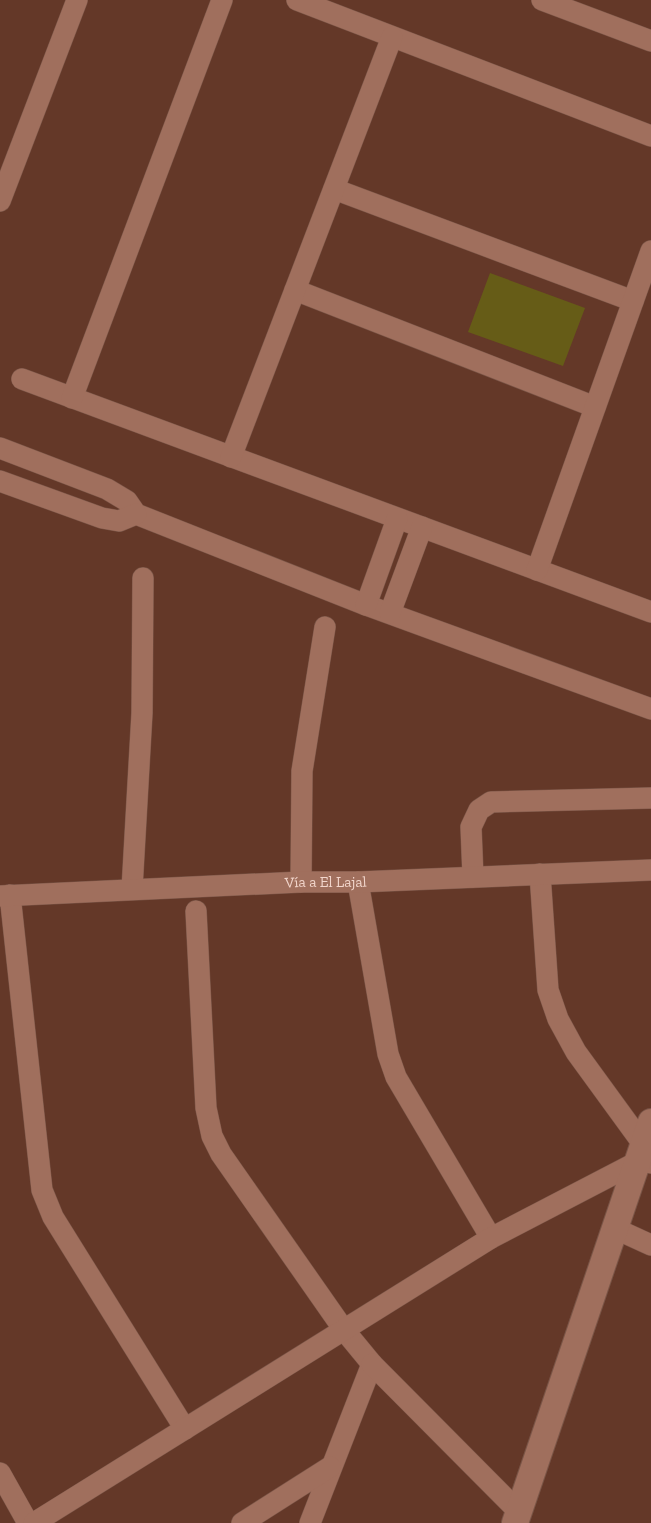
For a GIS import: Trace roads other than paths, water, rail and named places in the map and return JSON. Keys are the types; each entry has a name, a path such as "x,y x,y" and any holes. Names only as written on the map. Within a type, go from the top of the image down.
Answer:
{"street":[{"path":"0,201 77,0"},
{"path":"72,398 222,0"},
{"path":"296,0 651,136"},
{"path":"542,0 651,41"},
{"path":"231,457 392,36"},
{"path":"334,189 633,301"},
{"path":"537,570 651,251"},
{"path":"295,290 595,407"},
{"path":"22,379 651,612"},
{"path":"0,448 107,489 127,501 136,514 366,605 651,709"},
{"path":"0,481 102,518 119,520 136,514"},
{"path":"366,605 397,518"},
{"path":"390,613 422,527"},
{"path":"132,890 142,713 143,578"},
{"path":"300,882 302,772 325,627"},
{"path":"473,877 471,827 479,810 491,802 651,798"},
{"name":"Vía a El Lajal","path":"5,896 300,882 358,882 651,870"},
{"path":"540,874 548,990 558,1019 576,1052 646,1147"},
{"path":"358,882 388,1054 396,1077 491,1238"},
{"path":"5,896 42,1190 53,1217 185,1429"},
{"path":"196,911 206,1108 212,1136 221,1154 344,1330 372,1364 517,1517 616,1228 646,1147"},
{"path":"34,1523 491,1238 646,1147"},
{"path":"616,1228 651,1245"},
{"path":"310,1523 330,1467 372,1364"},
{"path":"242,1523 330,1467"},
{"path":"0,1473 28,1523"}]}
